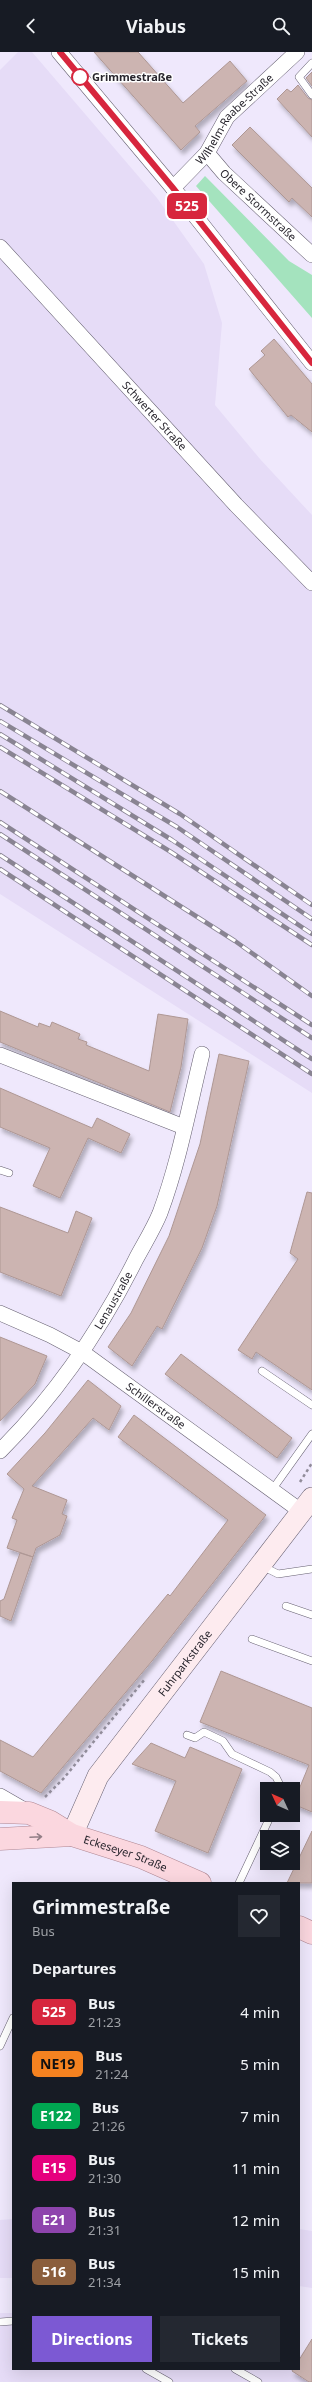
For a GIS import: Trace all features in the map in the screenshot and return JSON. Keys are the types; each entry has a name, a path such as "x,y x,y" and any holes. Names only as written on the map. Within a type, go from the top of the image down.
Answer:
{"main road":[{"name":"Fuhrparkstraße","path":"72,1835 98,1776 307,1505"},
{"path":"0,1812 29,1813 51,1822 72,1835"},
{"path":"0,1839 72,1835"},
{"name":"Eckeseyer Straße","path":"72,1835 141,1857 198,1882"},
{"path":"300,1927 312,1933"}],"street":[{"path":"60,52 173,188 312,363"},
{"name":"Wilhelm-Raabe-Straße","path":"173,188 207,153 228,117 297,52"},
{"name":"Obere Stormstraße","path":"207,153 224,173 312,254"},
{"name":"Schwerter Straße","path":"0,247 236,505 312,583"},
{"name":"Lenaustraße","path":"0,1451 37,1411 82,1352 124,1282 159,1213 184,1127 202,1054"},
{"path":"0,1056 184,1127"},
{"name":"Schillerstraße","path":"0,1313 50,1335 82,1352 272,1490 307,1505"},
{"path":"0,1796 29,1813"}],"lane":[{"path":"312,63 299,77 312,95"},
{"path":"0,1170 9,1173"},
{"path":"262,1371 312,1405"},
{"path":"272,1490 312,1434"},
{"path":"262,1565 278,1574 312,1569"},
{"path":"286,1606 312,1615"},
{"path":"252,1639 312,1662"},
{"path":"187,1735 195,1738 204,1732 223,1740 232,1754 276,1777 278,1782"},
{"path":"239,1882 268,1822"},
{"path":"0,2046 12,2020"},
{"path":"0,2322 12,2321"},
{"path":"148,2370 169,2382"},
{"path":"237,2370 258,2382"}],"shaded area":[{"path":"18,52 32,52 157,198 204,264 222,323 215,405 260,459 312,515 312,1093 0,894 0,70"},
{"path":"12,2219 12,2278 0,2278 0,2220"},
{"path":"300,2229 312,2231 312,2288 300,2286"},
{"path":"0,2313 12,2313 12,2370 300,2370 300,2356 307,2347 312,2382 0,2382"}],"green space":[{"path":"205,176 289,261 312,275 312,318 196,186"}],"building":[{"path":"94,52 138,52 183,103 230,61 247,81 195,126 200,132 181,150"},
{"path":"312,72 312,86 306,78"},
{"path":"298,85 308,98 312,100 312,137 277,99 287,89 291,92"},
{"path":"250,127 312,188 312,217 292,198 289,202 232,145"},
{"path":"274,339 312,384 312,432 291,415 288,417 249,369 265,355 261,351"},
{"path":"0,1011 38,1027 39,1023 50,1027 52,1022 80,1034 78,1039 87,1042 86,1045 149,1071 158,1014 188,1019 181,1067 170,1112 0,1042"},
{"path":"219,1054 249,1061 217,1206 202,1248 162,1329 157,1326 132,1366 108,1347 131,1313 169,1236 200,1144"},
{"path":"0,1088 92,1128 97,1118 130,1134 121,1153 88,1138 60,1198 33,1186 50,1148 0,1127"},
{"path":"307,1192 312,1193 312,1390 256,1352 252,1359 238,1350 298,1259 290,1253"},
{"path":"0,1207 68,1233 76,1211 92,1218 61,1296 0,1272"},
{"path":"0,1337 47,1356 35,1384 0,1421"},
{"path":"181,1354 292,1438 277,1458 165,1374"},
{"path":"88,1380 121,1406 109,1430 93,1418 32,1486 67,1500 62,1514 67,1516 60,1535 36,1548 33,1557 7,1548 17,1520 12,1518 24,1489 7,1474 45,1433"},
{"path":"134,1415 266,1515 152,1661 41,1793 0,1771 0,1740 33,1757 168,1594 170,1596 228,1520 118,1437"},
{"path":"20,1553 33,1557 11,1621 0,1616 0,1601 4,1599"},
{"path":"221,1671 312,1708 312,1812 300,1807 300,1787 309,1765 200,1722"},
{"path":"151,1743 185,1758 190,1747 242,1769 208,1853 155,1831 176,1781 132,1764"},
{"path":"312,1831 312,1883 287,1882 293,1870 300,1870 300,1856"},
{"path":"312,2339 312,2382 309,2382 292,2371 300,2370 300,2358"}],"railway":[{"path":"0,705 180,814 312,905"},
{"path":"0,721 177,827 312,919"},
{"path":"0,734 172,840 312,934"},
{"path":"0,747 171,852 312,945"},
{"path":"0,791 235,941 312,996"},
{"path":"0,822 312,1025"},
{"path":"0,834 312,1038"},
{"path":"0,855 312,1059"},
{"path":"0,869 312,1074"}],"bus line":[{"name":"525","path":"60,52 173,188 312,363"}],"place":[{"name":"Grimmestraße","path":"80,77"}]}
